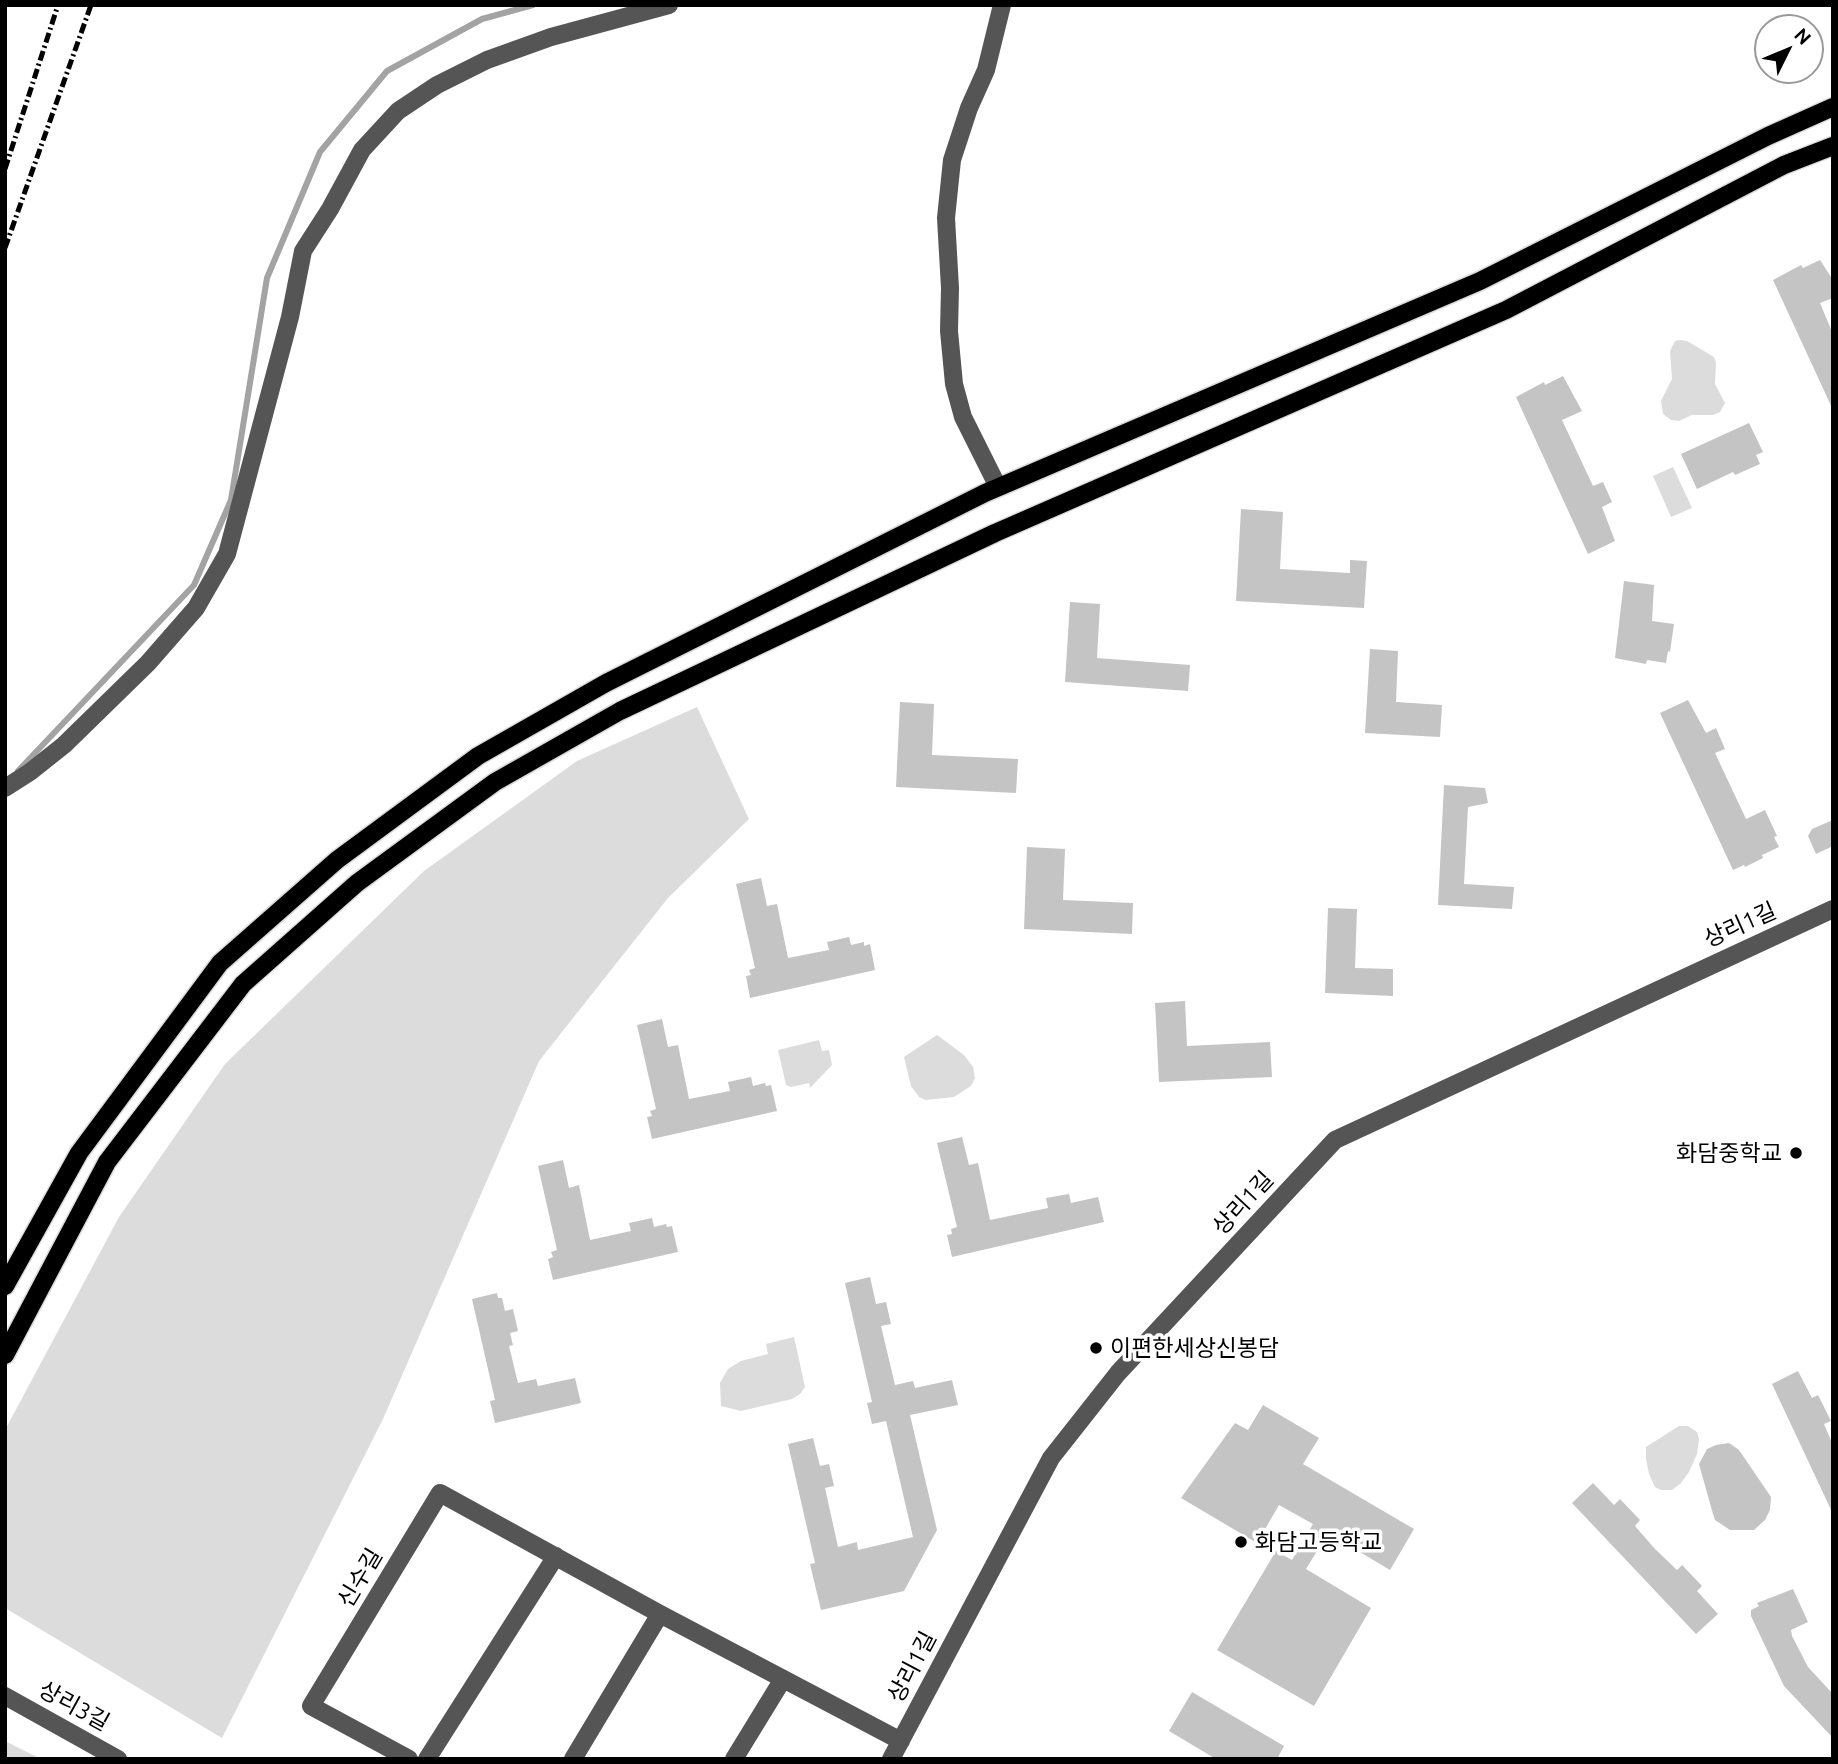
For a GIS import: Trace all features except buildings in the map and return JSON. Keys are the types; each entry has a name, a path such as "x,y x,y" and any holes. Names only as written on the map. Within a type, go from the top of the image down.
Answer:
{"main road":[{"path":"5,1286 79,1153 220,963 337,860 478,756 606,683 998,487 1480,281 1756,142 1833,107"},
{"path":"5,1355 107,1162 243,984 357,883 495,782 620,711 970,544 1506,310 1784,165 1833,146"}],"street":[{"path":"5,788 64,745 148,663 196,608 228,554 290,317 303,251 330,209 362,150 398,111 437,85 487,60 551,37 669,5"},
{"path":"998,487 963,417 954,384 949,331 950,288 946,218 952,160 969,108 986,70 1002,5"},
{"name":"상리1길","path":"891,1759 1051,1458 1118,1373 1335,1140 1833,909"},
{"name":"신수길","path":"409,1759 311,1706 440,1493 660,1614 901,1741"},
{"path":"427,1759 556,1556"},
{"path":"573,1759 660,1614"},
{"path":"734,1759 783,1679"},
{"name":"상리3길","path":"5,1696 118,1759"}],"shaded area":[{"path":"1675,341 1687,341 1714,357 1715,384 1725,403 1720,412 1713,415 1692,415 1679,421 1671,420 1663,414 1661,401 1672,379 1670,351"},
{"path":"1673,467 1692,508 1671,517 1653,476"},
{"path":"697,707 749,819 668,898 539,1061 383,1419 222,1738 5,1608 5,1430 119,1217 225,1064 424,871 577,761"},
{"path":"937,1035 964,1055 973,1067 975,1078 971,1086 954,1097 926,1100 919,1097 911,1086 904,1057"},
{"path":"819,1040 822,1051 829,1050 832,1065 810,1088 809,1083 791,1087 786,1085 778,1050"},
{"path":"794,1337 805,1387 800,1394 792,1399 741,1411 721,1406 720,1383 728,1369 741,1361 768,1354 766,1344"},
{"path":"1679,1426 1688,1426 1697,1432 1697,1454 1681,1483 1672,1490 1661,1490 1655,1487 1649,1474 1646,1447"},
{"path":"5,1741 41,1759 5,1759"}],"waterway":[{"path":"18,771 194,585 231,500 267,278 320,152 387,71 482,19 533,5"}],"railway":[{"path":"5,169 58,5"},
{"path":"5,248 91,5"}],"place":[{"name":"화담중학교","path":"1796,1153"},
{"name":"이편한세상신봉담","path":"1096,1348"},
{"name":"화담고등학교","path":"1241,1542"}]}
